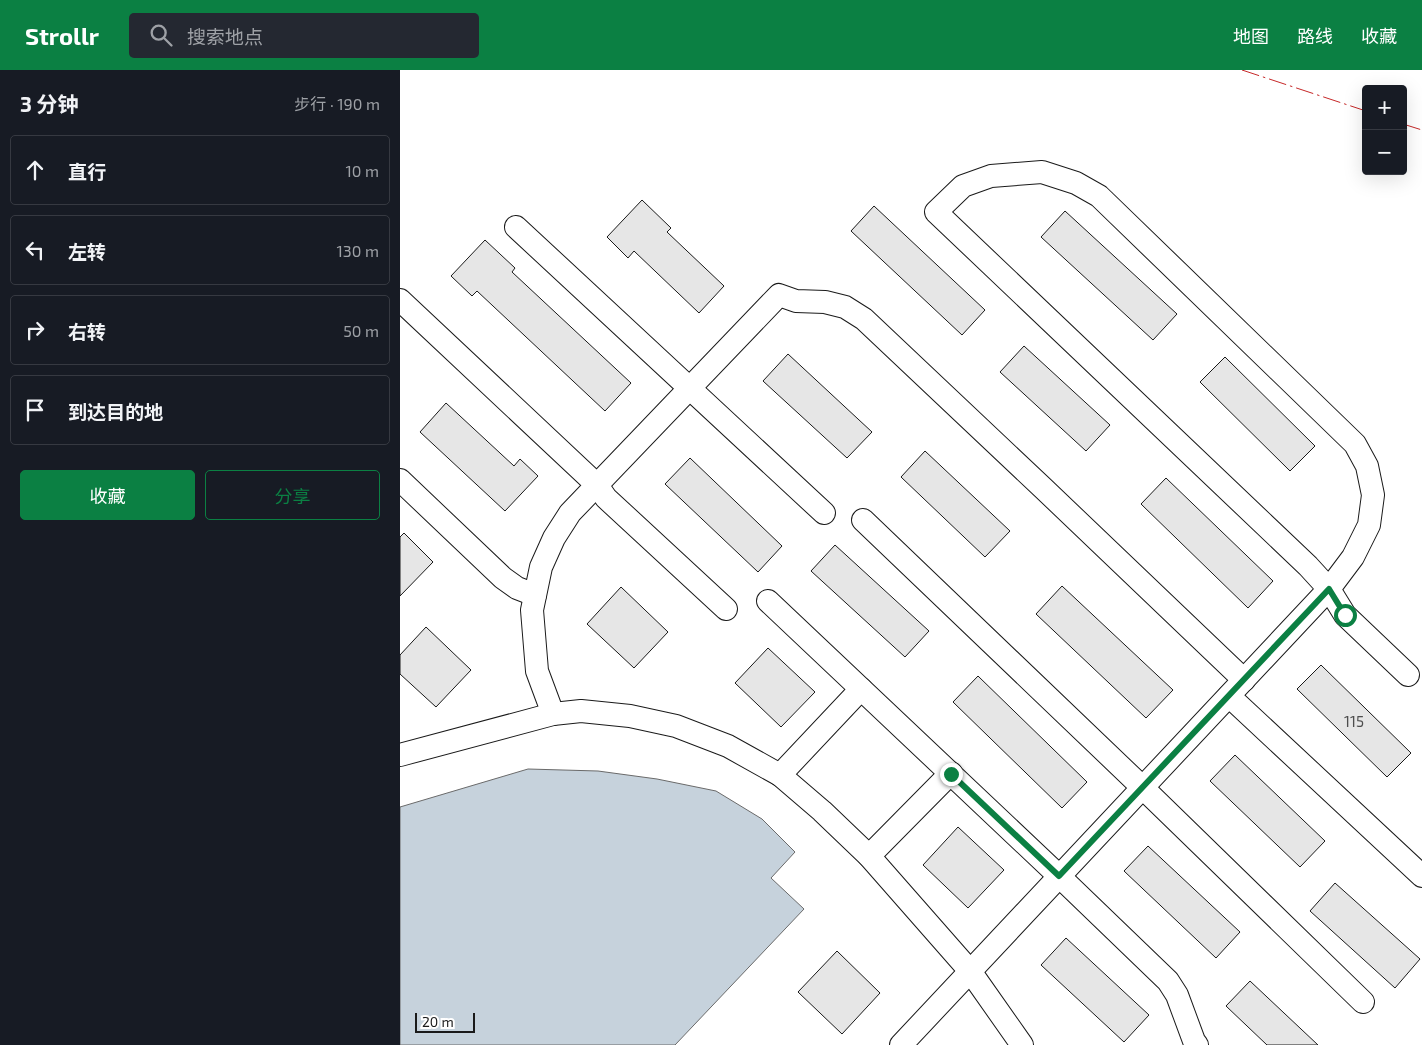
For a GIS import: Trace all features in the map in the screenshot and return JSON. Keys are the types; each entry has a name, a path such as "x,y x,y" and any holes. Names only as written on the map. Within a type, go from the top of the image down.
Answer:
{"lane":[{"path":"901,1045 1329,589 1353,557 1369,525 1373,495 1368,466 1355,444 1099,196 1076,182 1042,172 991,176 963,186 936,212 1301,559 1329,589 1345,615 1408,675"},
{"path":"516,227 824,513"},
{"path":"553,714 537,671 532,610 541,567 554,538 570,512 779,295 796,301 825,302 845,307 864,319 1043,488 1236,688 1422,876"},
{"path":"400,300 597,485 606,498 726,609"},
{"path":"400,480 503,578 518,588 535,595"},
{"path":"863,520 1363,1002"},
{"path":"768,602 1168,981 1178,995 1197,1045"},
{"path":"780,775 861,689"},
{"path":"400,755 553,714 581,711 630,716 676,726 728,746 780,775 822,811 869,856 970,971 1022,1045"},
{"path":"869,856 951,774"}],"shaded area":[{"path":"528,769 598,771 657,779 716,791 762,819 795,852 771,878 804,909 675,1045 400,1045 400,807"}],"building":[{"path":"642,200 671,228 667,232 724,286 699,313 634,251 628,258 607,237"},
{"path":"874,206 985,310 962,335 851,231"},
{"path":"1065,211 1177,314 1153,340 1041,237"},
{"path":"485,240 515,268 512,272 631,383 605,411 477,291 472,296 451,276"},
{"path":"1024,346 1110,425 1086,451 1000,372"},
{"path":"788,354 872,432 847,458 763,381"},
{"path":"1225,357 1315,446 1290,471 1200,382"},
{"path":"446,403 514,466 520,459 538,476 505,511 420,432"},
{"path":"925,451 1010,531 985,557 901,477"},
{"path":"690,458 782,546 758,572 665,484"},
{"path":"1166,478 1273,581 1248,608 1141,504"},
{"path":"404,533 433,562 400,596 400,537"},
{"path":"835,545 929,631 905,657 811,571"},
{"path":"1062,586 1173,690 1146,718 1036,614"},
{"path":"621,587 668,632 634,668 587,624"},
{"path":"426,627 471,670 436,707 400,674 400,655"},
{"path":"768,648 815,692 781,727 735,683"},
{"path":"1321,665 1411,753 1387,777 1297,689"},
{"path":"978,676 1087,782 1062,808 953,702"},
{"path":"1235,755 1325,841 1300,867 1210,781"},
{"path":"958,827 1004,870 968,908 923,865"},
{"path":"1148,846 1240,932 1216,958 1124,871"},
{"path":"1335,883 1420,959 1395,988 1310,911"},
{"path":"1066,938 1149,1015 1124,1042 1041,965"},
{"path":"837,951 880,993 842,1034 798,992"},
{"path":"1250,981 1318,1045 1267,1045 1226,1006"}],"power":[{"path":"1242,70 1362,110"},
{"path":"1407,125 1422,130"}],"route":[{"path":"951,774 1059,876 1329,589 1345,615"}]}
